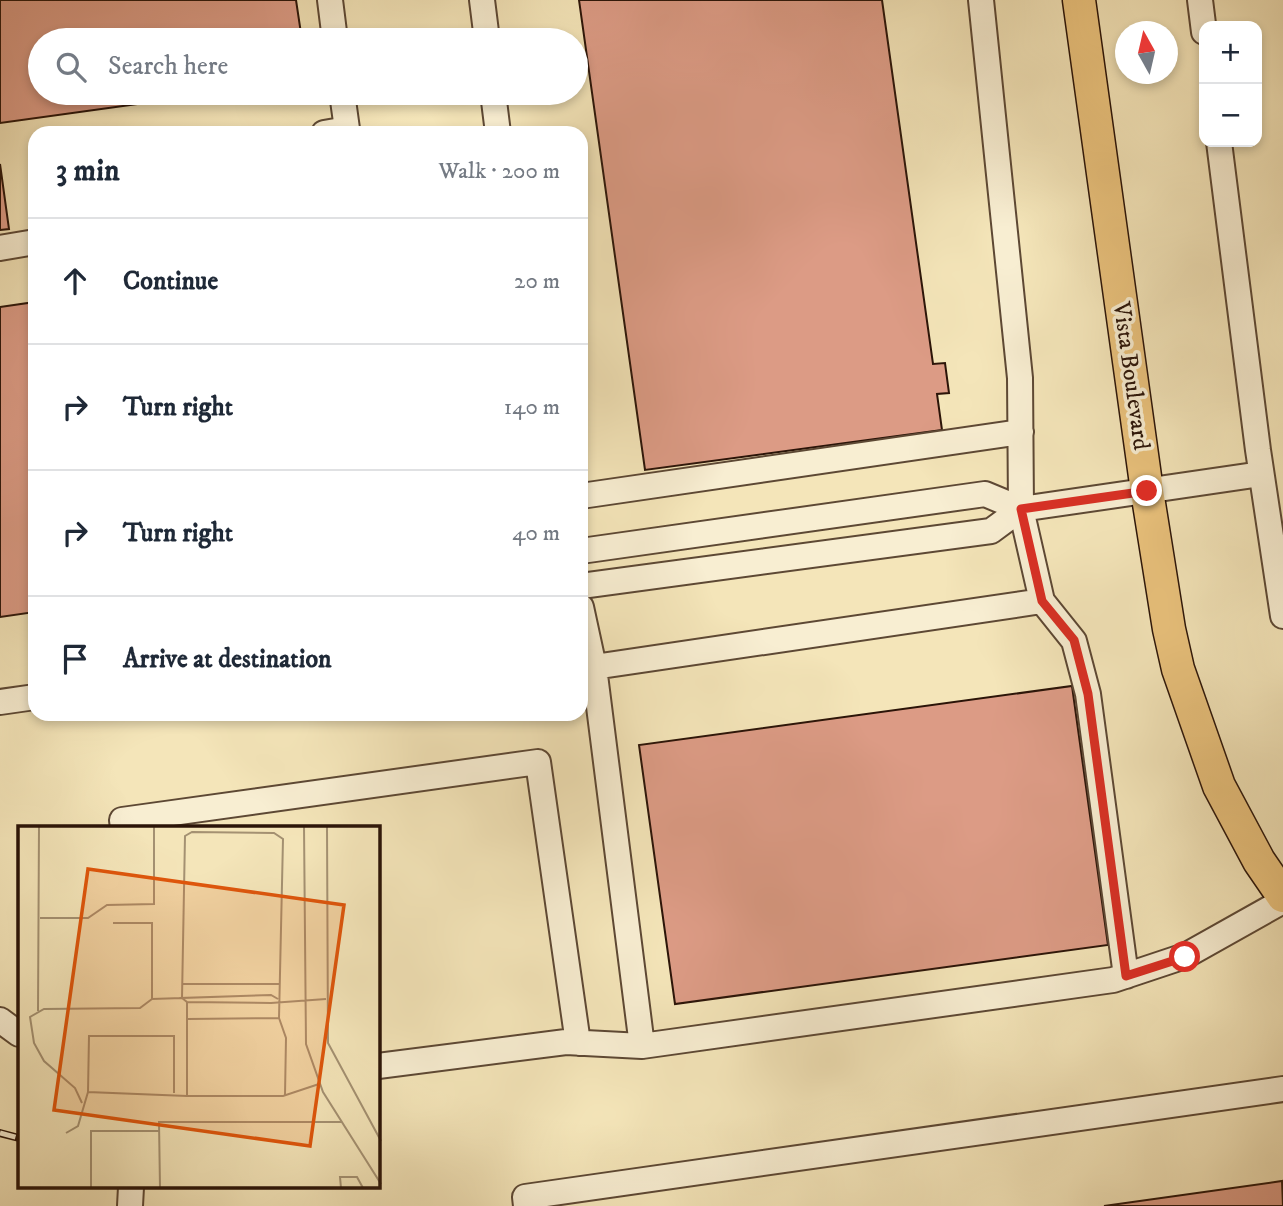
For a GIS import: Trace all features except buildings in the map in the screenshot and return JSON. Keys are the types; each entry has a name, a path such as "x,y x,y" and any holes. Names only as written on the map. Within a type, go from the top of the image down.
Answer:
{"main road":[{"name":"Vista Boulevard","path":"1079,0 1147,491 1178,669 1219,786 1259,861 1283,895"}],"lane":[{"path":"330,0 334,28"},
{"path":"482,0 486,28"},
{"path":"981,0 1020,378 1021,509 1042,601 1074,640 1088,694 1126,976"},
{"path":"1200,0 1203,21"},
{"path":"344,105 346,126"},
{"path":"494,105 497,126"},
{"path":"1220,147 1261,474 1283,616"},
{"path":"0,248 28,243"},
{"path":"588,495 1021,432"},
{"path":"588,585 991,531 1021,509 1261,474"},
{"path":"588,550 985,494 1021,509"},
{"path":"594,667 1042,601"},
{"path":"588,639 594,667 642,1046"},
{"path":"0,702 28,698"},
{"path":"123,826 122,820 538,762 578,1043"},
{"path":"380,1066 566,1042 642,1046 1113,980 1185,957 1283,901"},
{"path":"0,1020 18,1033"},
{"path":"526,1206 525,1197 1283,1088"},
{"path":"130,1206 131,1188"}],"railway":[{"path":"0,1133 18,1138"}],"route":[{"path":"1147,491 1021,509 1042,601 1074,640 1088,694 1126,976 1185,957"}]}
